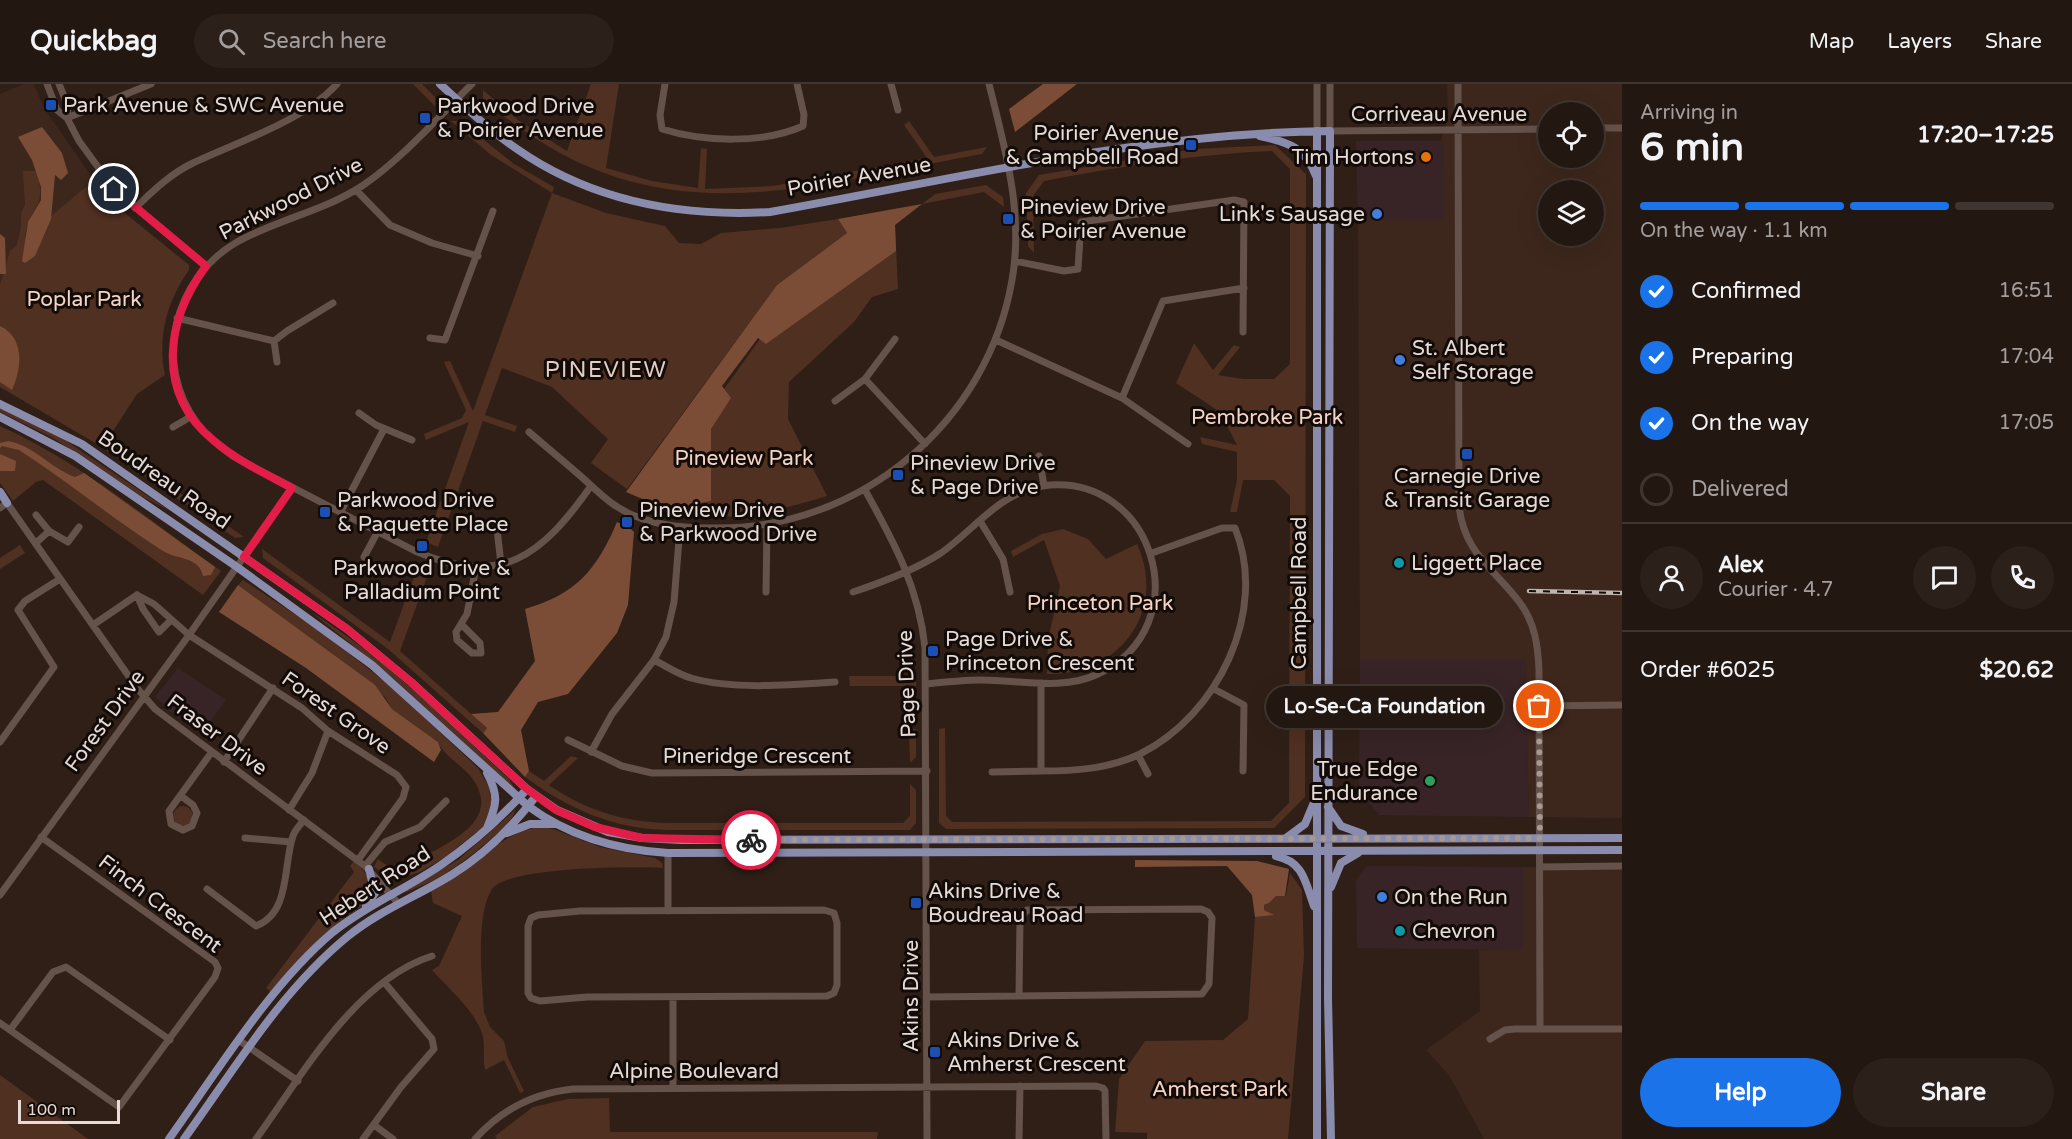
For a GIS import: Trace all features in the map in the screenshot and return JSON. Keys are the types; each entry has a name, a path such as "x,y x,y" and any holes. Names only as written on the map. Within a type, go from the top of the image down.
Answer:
{"main road":[{"name":"Poirier Avenue","path":"440,84 515,148 567,178 621,199 677,210 715,214 770,212 1135,145 1245,133 1330,131"},
{"name":"Campbell Road","path":"1317,131 1317,1139"},
{"name":"Campbell Road","path":"1330,131 1328,1036 1331,1139"},
{"path":"1245,133 1281,140 1300,150 1312,168 1318,191"},
{"name":"Boudreau Road","path":"0,404 82,444 347,629 411,682 536,796 581,822 609,832 642,838 927,840 1622,838"},
{"name":"Boudreau Road","path":"0,417 75,456 237,567 372,665 528,806 555,824 605,844 668,853 1622,850"},
{"path":"0,492 4,505"},
{"path":"485,769 496,790 495,808 486,831"},
{"name":"Hebert Road","path":"169,1139 290,975 332,933 391,892 440,866 486,831 527,789"},
{"path":"1285,838 1305,824 1318,794"},
{"name":"Hebert Road","path":"184,1139 250,1047 313,968 348,936 398,903 453,874 501,836 536,796"},
{"path":"1328,807 1339,824 1347,830 1393,838"},
{"path":"501,836 526,825 555,824"},
{"path":"1328,897 1341,863 1363,851"},
{"path":"1258,852 1283,857 1298,866 1307,883 1316,911"},
{"path":"357,914 375,893 367,867"}],"street":[{"path":"47,84 57,110 67,118 102,174 135,208 206,266"},
{"path":"59,84 68,106 67,118"},
{"path":"67,118 151,84"},
{"path":"135,208 161,183 176,173 267,130 309,106 337,84"},
{"name":"Parkwood Drive","path":"472,84 383,170 356,190 253,234 221,252 206,266 184,298 177,318 173,338 174,366 180,393 192,416 211,439 234,457 432,558 476,567 501,564 520,557 547,541 591,486"},
{"path":"665,84 660,115 662,129 689,135 729,138 779,134 803,126 804,116 796,84"},
{"path":"891,84 898,110"},
{"path":"529,432 612,505 633,516 680,527 734,528 767,524 820,511 865,490 925,444 961,402 996,340 1015,261 1014,198 989,84"},
{"name":"Campbell Road","path":"1317,84 1317,131"},
{"name":"Campbell Road","path":"1330,84 1330,131"},
{"path":"1458,84 1460,512 1470,546 1521,604 1534,630 1538,657 1539,706 1540,1029"},
{"path":"1604,128 1622,128"},
{"name":"Corriveau Avenue","path":"1330,131 1538,129"},
{"path":"356,190 390,225 432,243 478,256"},
{"path":"1015,261 1064,271 1078,269 1081,222 1234,200 1244,202 1243,332"},
{"path":"430,338 446,340 493,211"},
{"path":"1122,398 1163,301 1244,288"},
{"path":"177,318 274,341 333,303"},
{"path":"835,401 865,379 895,339"},
{"path":"996,340 1122,398 1188,444"},
{"path":"274,341 277,362"},
{"path":"865,379 925,444"},
{"path":"359,413 384,429 411,440"},
{"path":"173,427 192,416"},
{"path":"341,511 384,429"},
{"path":"1039,456 1044,486"},
{"path":"854,592 939,554 1013,496 1044,486 1080,488 1117,505 1135,524 1152,553 1155,572 1154,602 1145,630 1133,647 1110,668 1091,677 1071,682 981,680 926,684"},
{"name":"Forest Drive","path":"0,895 189,635 292,488"},
{"name":"Page Drive","path":"865,490 907,570 921,618 926,684 927,852"},
{"name":"Fraser Drive","path":"4,505 36,543 143,696 168,721 367,867 391,892 398,903"},
{"path":"36,515 50,531 68,542 79,527"},
{"path":"980,521 1003,559 1010,592"},
{"path":"766,592 767,524"},
{"path":"591,752 612,714 654,660 671,621 680,527"},
{"path":"992,772 1078,771 1138,755 1180,726 1214,689 1232,652 1244,607 1244,564 1235,528 1222,528 1152,553"},
{"path":"497,529 501,564"},
{"path":"36,543 50,531"},
{"path":"364,557 378,531"},
{"path":"462,625 476,567"},
{"path":"0,742 54,668 18,610 25,601 60,579"},
{"path":"93,625 137,595 143,609 159,632 171,620"},
{"name":"Forest Grove","path":"137,595 154,604 189,635 273,688 302,708 328,731 397,776 406,787 403,798 358,860"},
{"path":"654,660 689,678 707,682 835,682"},
{"path":"1041,683 1041,771"},
{"path":"224,762 273,688"},
{"path":"1214,689 1244,705 1243,771"},
{"path":"1539,706 1622,705"},
{"path":"290,810 312,773 328,731"},
{"name":"Pineridge Crescent","path":"568,740 622,766 652,772 927,771"},
{"path":"181,796 193,805 197,813 192,826 183,830 174,827 168,818 171,808 211,753"},
{"path":"1138,755 1148,774"},
{"path":"367,867 385,842 420,827 446,801"},
{"path":"207,889 256,926 265,923 284,893 291,843 294,834 304,820"},
{"name":"Finch Crescent","path":"0,1023 118,1107 170,1040 215,977 218,968 215,962 41,837"},
{"path":"245,838 291,843"},
{"name":"Akins Drive","path":"927,852 927,1139"},
{"path":"668,853 668,910"},
{"path":"1540,867 1622,866"},
{"path":"927,997 1019,996 1202,994 1209,984 1211,916 1201,909 1027,910 1020,919 1019,996"},
{"path":"829,910 834,913 837,923 837,984 831,995 673,997 587,997 540,1001 531,998 528,990 528,926 534,916 571,911 829,910"},
{"path":"256,1139 350,1013 384,982 413,962 432,956"},
{"path":"10,1030 53,972 66,967 170,1040"},
{"path":"363,1139 405,1081 430,1055 434,1046 432,1039 384,982"},
{"path":"673,997 673,1088"},
{"path":"1490,1039 1505,1030 1622,1029"},
{"path":"1316,1036 1328,1036"},
{"path":"240,1041 298,1081"},
{"name":"Alpine Boulevard","path":"475,1139 508,1110 545,1094 584,1088 928,1086 1095,1086 1103,1088 1106,1139"},
{"path":"1019,1139 1020,1086"},
{"path":"374,1125 393,1139"}],"shaded area":[{"path":"24,84 34,84 44,108 94,180 10,251 0,284 0,94"},
{"path":"1043,84 1077,84 1015,132 1009,109"},
{"path":"1447,84 1622,84 1622,818 1529,817 1525,659 1360,659 1358,220 1443,220 1444,146 1441,141 1448,115"},
{"path":"42,127 62,153 68,173 61,180 55,175 51,219 35,256 25,263 22,261 28,222 41,200 41,187 32,160 18,137"},
{"path":"1356,141 1441,141 1444,146 1444,220 1358,220"},
{"path":"922,204 895,225 896,251 766,344 758,338 722,386 731,398 711,429 711,501 666,509 626,492 777,285 847,233 838,219"},
{"path":"0,234 5,238 6,274 0,274"},
{"path":"0,326 14,338 19,354 18,372 12,390 0,382"},
{"path":"8,441 26,447 75,477 84,473 215,567 211,575 203,576 197,565 163,551 19,450 2,446 0,448 0,443"},
{"path":"0,454 16,461 15,471 0,471"},
{"path":"617,522 634,532 628,605 617,633 568,694 538,702 521,730 529,771 525,777 483,733 487,728 471,714 498,712 535,661 525,609 558,596 582,578 601,554"},
{"path":"238,585 375,685 392,709 438,742 441,750 434,762 306,668 219,612"},
{"path":"1360,659 1525,659 1529,817 1379,815 1359,791"},
{"path":"178,668 226,700 201,734 178,718 155,697"},
{"path":"1135,860 1257,861 1289,869 1285,896 1276,896 1264,905 1264,910 1274,915 1255,917 1252,895 1227,866 1135,867"},
{"path":"1366,866 1523,867 1523,950 1357,948 1356,880"},
{"path":"1622,866 1622,1139 1484,1139 1449,1075 1426,1050 1480,1011 1479,950 1523,949 1523,867"}],"green space":[{"path":"413,84 422,84 435,97 435,106"},
{"path":"591,84 619,84 606,168 652,181 698,188 701,148 707,149 705,189 773,186 927,158 904,125 909,121 934,157 987,147 982,154 784,190 723,193 663,188 604,173 544,144 483,99 483,90 518,120 567,151"},
{"path":"451,121 460,121 514,164 554,187 552,193 491,155"},
{"name":"Pembroke Park","path":"1275,145 1306,174 1305,797 1274,828 946,829 939,823 939,729 945,728 946,816 952,822 1271,821 1289,803 1290,496 1274,480 1243,480 1237,512 1230,512 1237,480 1237,452 1202,444 1200,437 1237,445 1220,412 1176,383 1194,343 1213,370 1234,345 1240,347 1218,375 1243,379 1274,379 1290,364 1290,169 1272,151 1157,162 1044,181 1033,196 1034,253 1028,246 1026,193 1039,175 1193,149"},
{"name":"Poplar Park","path":"23,171 36,171 40,193 25,238 94,180 115,205 189,265 189,270 170,307 163,333 165,375 137,394 106,442 244,537 235,538 102,447 0,387 0,284 10,251 17,245 21,227 21,213 25,205"},
{"path":"986,185 1003,197 1004,207 984,192 922,204 935,194"},
{"path":"552,193 606,213 665,226 679,243 701,244 721,233 780,228 838,219 847,233 777,285 627,489 591,463 608,439 552,387 502,368 485,415 517,426 515,432 483,421 438,547 426,542 469,422 426,440 424,434 462,418 466,410 444,362 450,361 473,411"},
{"name":"Pineview Park","path":"895,225 898,289 872,297 854,322 789,382 788,419 827,496 781,509 734,516 687,516 641,505 782,308"},
{"path":"0,407 62,438 170,511 141,496 53,438 0,412"},
{"path":"0,426 30,440 86,474 221,571 203,595 43,480 36,482 13,501 0,483"},
{"name":"Princeton Park","path":"1063,529 1088,539 1106,559 1137,544 1145,569 1146,593 1141,616 1130,635 1115,652 1095,664 1073,672 1047,674 1048,640 1060,586 1044,540 1013,557 1011,551 1042,534"},
{"path":"20,545 25,553 0,569 0,558"},
{"path":"262,549 390,642 419,563 430,569 400,651 487,728 483,733 388,649 263,558"},
{"path":"243,580 323,633 394,689 478,768 489,787 492,806 483,827 444,858 420,872 399,879 391,879 374,867 378,859 392,867 409,867 464,832 478,815 481,805 477,785 447,755 438,742 392,709 385,697 238,585"},
{"path":"311,612 390,669 509,779 515,790 392,677"},
{"path":"849,676 916,676 916,686 850,686"},
{"path":"909,729 916,729 916,757 910,763"},
{"path":"571,756 578,758 549,785 591,808 636,820 668,823 903,823 910,816 910,784 916,790 916,823 910,830 668,830 629,826 575,808 525,777 529,771 544,781"},
{"path":"183,806 190,809 193,816 190,823 183,826 176,823 173,816 176,809"},
{"path":"515,810 513,816 497,834 462,862 436,879 400,893 458,860"},
{"path":"542,827 600,847 655,858 662,863 663,868 626,867 545,872 502,882 492,889 483,915 481,931 484,1012 490,1027 504,1041 508,1058 524,1091 520,1093 504,1060 485,1070 483,1038 478,1024 467,1008 432,970 439,966 462,916 433,903 431,891 499,843 513,835"},
{"path":"354,861 365,872 369,881 370,892 366,901 331,929 271,992 266,988 354,872 350,866"},
{"name":"Amherst Park","path":"1290,873 1302,890 1304,956 1288,1139 1147,1139 1147,1133 1115,1132 1119,1079 1145,1041 1223,1040 1248,1019 1255,917 1273,915 1264,910 1264,905 1276,896 1286,896"},
{"path":"0,1075 88,1139 0,1139"},
{"path":"609,1098 610,1132 878,1132 877,1139 497,1139 495,1136 533,1107 568,1099"}],"railway":[{"path":"1529,591 1622,593"}],"way so far":[{"path":"751,840 1540,838 1539,706"}],"place":[{"name":"Park Avenue & SWC Avenue","path":"51,105"},
{"name":"Parkwood Drive & Poirier Avenue","path":"425,118"},
{"name":"Poirier Avenue & Campbell Road","path":"1191,145"},
{"name":"Tim Hortons","path":"1426,157"},
{"name":"Link's Sausage","path":"1377,214"},
{"name":"Pineview Drive & Poirier Avenue","path":"1008,219"},
{"name":"St. Albert Self Storage","path":"1400,360"},
{"name":"Carnegie Drive & Transit Garage","path":"1467,454"},
{"name":"Pineview Drive & Page Drive","path":"898,475"},
{"name":"Parkwood Drive & Paquette Place","path":"325,512"},
{"name":"Pineview Drive & Parkwood Drive","path":"627,522"},
{"name":"Parkwood Drive & Palladium Point","path":"422,546"},
{"name":"Liggett Place","path":"1399,563"},
{"name":"Page Drive & Princeton Crescent","path":"933,651"},
{"name":"Lo-Se-Ca Foundation","path":"1539,706"},
{"name":"True Edge Endurance","path":"1430,781"},
{"name":"On the Run","path":"1382,897"},
{"name":"Akins Drive & Boudreau Road","path":"916,903"},
{"name":"Chevron","path":"1400,931"},
{"name":"Akins Drive & Amherst Crescent","path":"935,1052"}],"district":[{"name":"PINEVIEW","path":"606,370"}],"route":[{"path":"114,189 206,266 184,298 173,338 175,375 187,408 204,432 234,457 292,488 244,557 347,629 411,682 527,789 556,810 609,832 642,838 751,840"}]}
